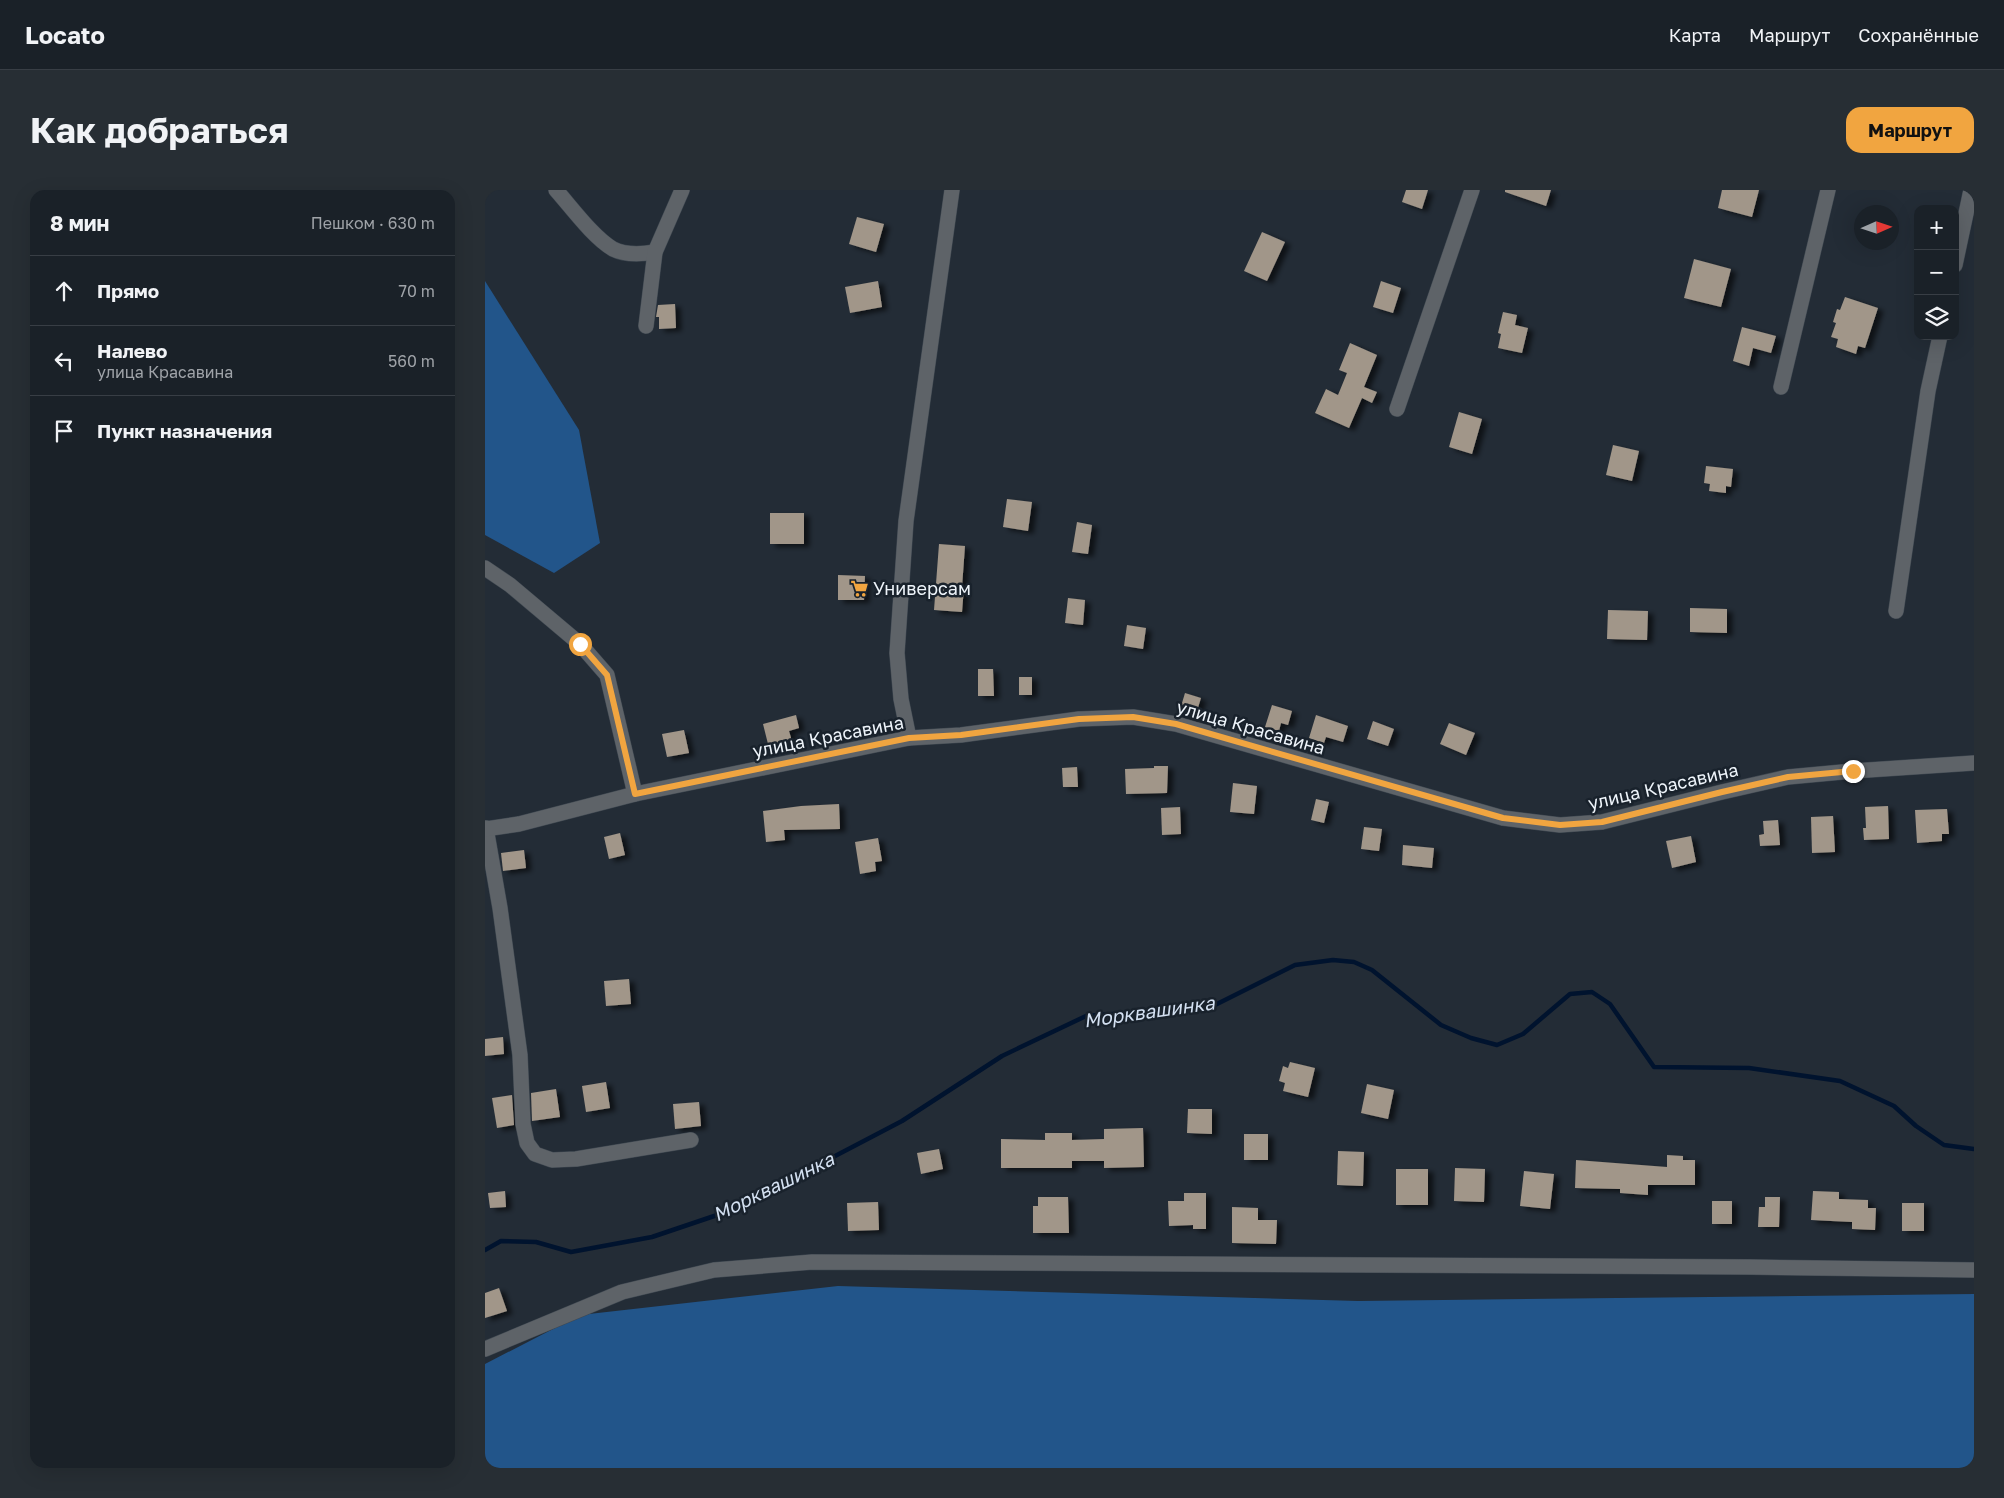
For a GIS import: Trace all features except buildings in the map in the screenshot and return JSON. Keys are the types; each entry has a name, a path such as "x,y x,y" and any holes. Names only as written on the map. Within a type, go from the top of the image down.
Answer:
{"street":[{"path":"556,190 589,228 614,249 640,254 655,252"},
{"path":"646,326 655,252 682,190"},
{"path":"909,738 901,699 897,653 905,521 951,190"},
{"path":"1397,410 1472,190"},
{"path":"1781,386 1828,190"},
{"path":"1958,250 1971,190"},
{"path":"1896,611 1928,391 1939,340"},
{"path":"485,568 510,585 580,644 607,675 635,794"},
{"name":"улица Красавина","path":"486,828 519,824 635,794 909,738 961,735 1079,719 1133,717 1176,724 1503,818 1560,825 1602,822 1788,777 1974,762"},
{"path":"486,828 500,908 517,1035 523,1124 527,1144 535,1154 552,1160 576,1159 691,1140"},
{"path":"485,1349 622,1292 714,1270 812,1262 1974,1270"}],"shaded area":[{"path":"485,281 579,430 600,543 554,573 485,535"},
{"path":"838,1286 1358,1301 1974,1294 1974,1468 485,1468 485,1364 580,1315"}],"waterway":[{"name":"Морквашинка","path":"485,1250 501,1241 536,1242 571,1252 652,1237 732,1210 902,1121 1002,1056 1086,1016 1211,1007 1295,965 1333,960 1354,962 1372,970 1441,1025 1471,1038 1497,1045 1523,1034 1570,994 1592,992 1610,1004 1654,1067 1749,1068 1840,1081 1894,1106 1916,1126 1944,1145 1974,1149"}],"place":[{"name":"Универсам","path":"859,588"}],"route":[{"path":"580,644 607,675 635,794 909,738 961,735 1079,719 1133,717 1176,724 1503,818 1560,825 1602,822 1788,777 1853,771"}]}
